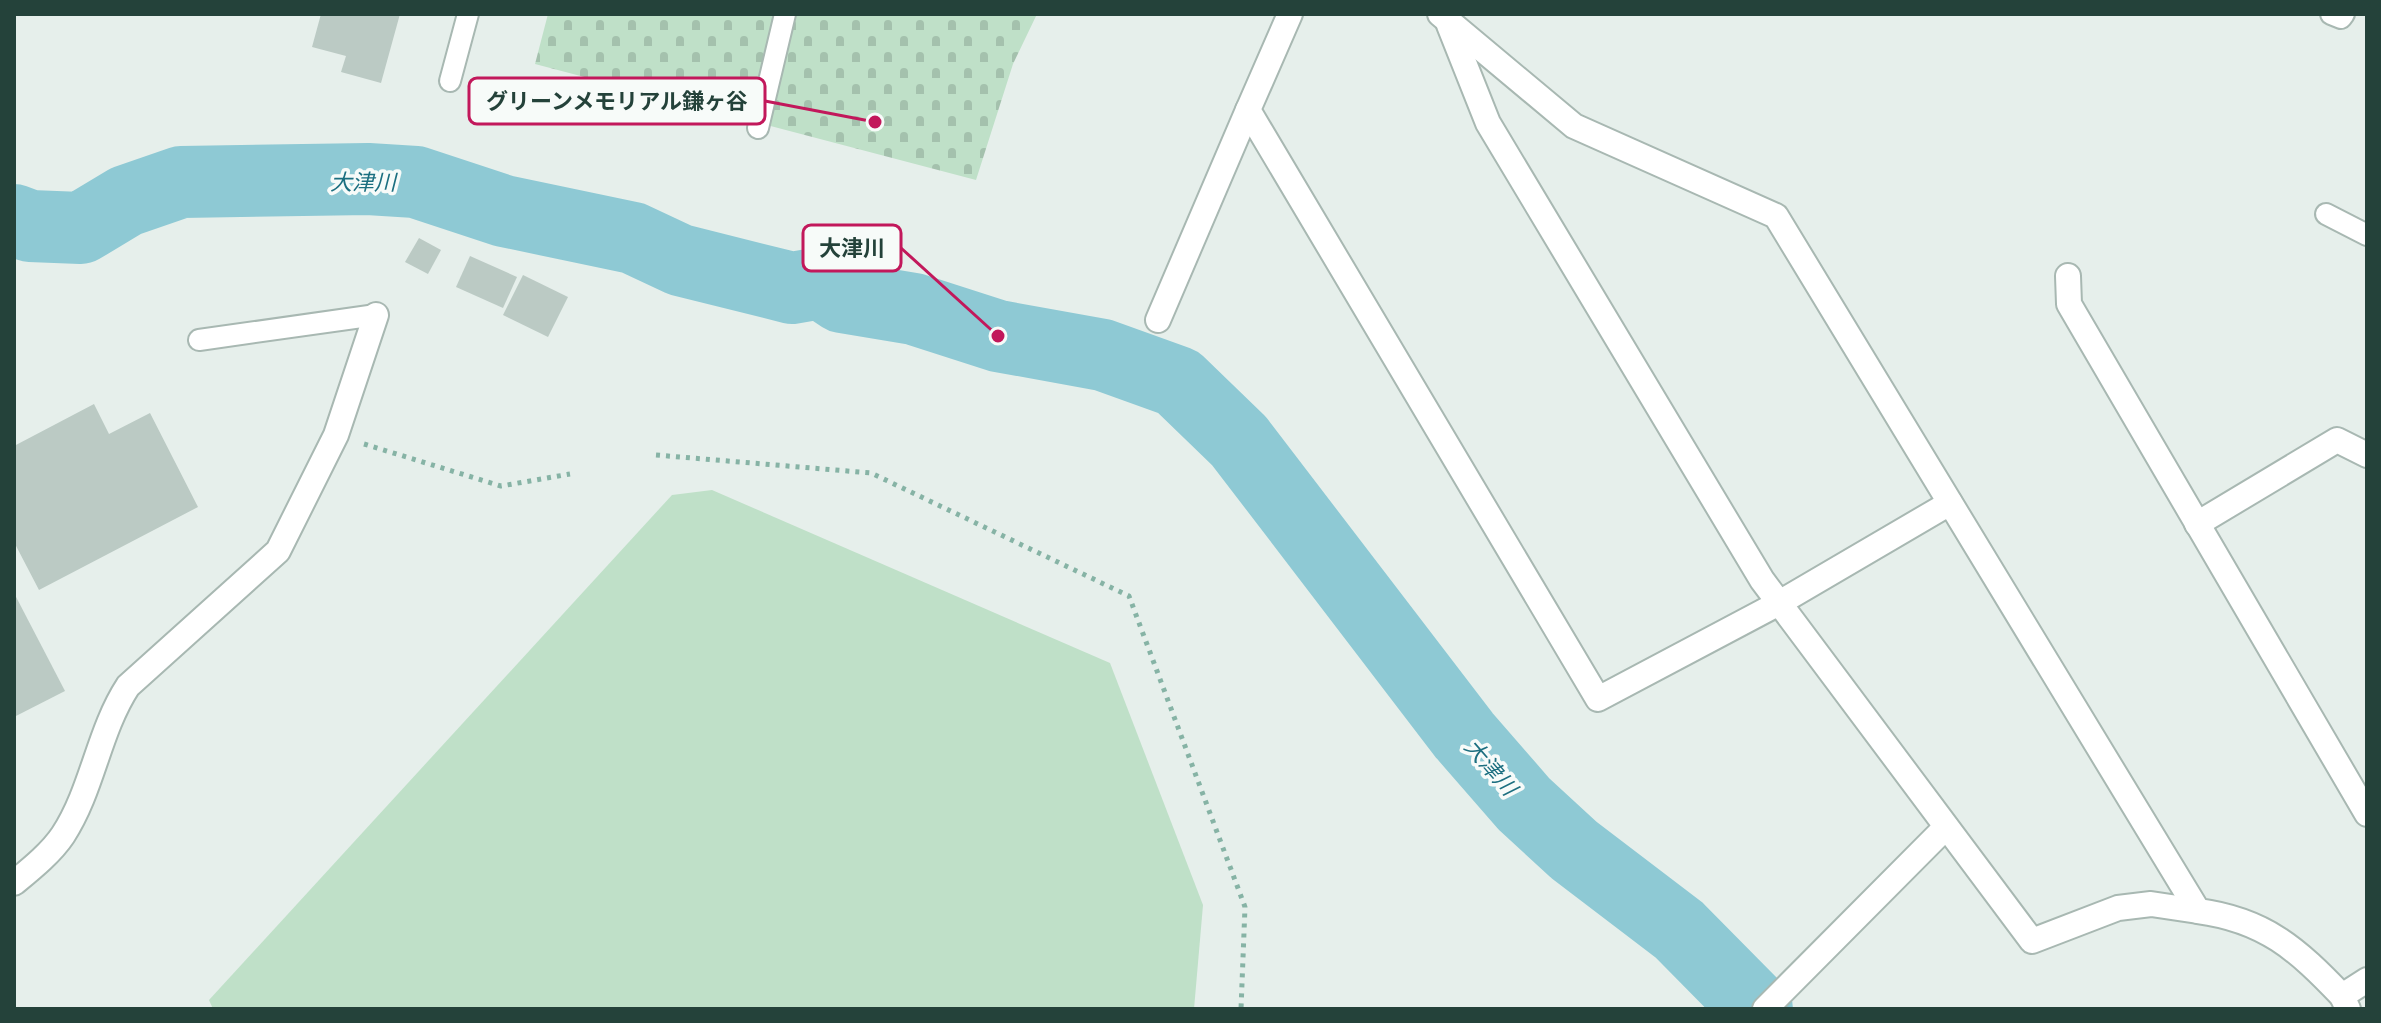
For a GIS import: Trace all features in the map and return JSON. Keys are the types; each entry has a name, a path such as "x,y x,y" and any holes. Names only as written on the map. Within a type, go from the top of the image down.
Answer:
{"street":[{"path":"1158,320 1290,14"},
{"path":"1444,18 1574,126 1776,216 2198,911"},
{"path":"1444,18 1488,123 1762,580 2032,941 2118,908 2151,904 2231,915 2295,948 2345,1003 2367,980"},
{"path":"1248,110 1598,699 1781,602 1950,503"},
{"path":"2068,276 2069,304 2367,814"},
{"path":"14,883 63,835 88,780 110,713 128,686 278,551 336,435 376,315"},
{"path":"2197,524 2337,440 2367,455"},
{"path":"1772,1002 1946,827"}],"lane":[{"path":"450,81 468,14"},
{"path":"758,128 785,14"},
{"path":"2331,14 2341,18 2344,14"},
{"path":"2326,214 2367,235"},
{"path":"199,340 376,315"}],"path":[{"path":"336,435 501,486 570,474"},
{"path":"656,455 871,473 1129,596 1245,907 1241,1009"}],"green space":[{"path":"548,14 1037,14 1013,64 976,180 535,64"},
{"path":"712,490 1110,663 1203,905 1194,1009 213,1009 209,1000 672,495"}],"building":[{"path":"321,14 400,14 381,83 341,72 346,56 312,47"},
{"path":"419,238 441,250 428,274 405,262"},
{"path":"470,256 517,277 503,308 456,287"},
{"path":"523,275 568,297 548,337 503,315"},
{"path":"94,404 109,434 150,413 198,507 39,590 14,542 14,446"},
{"path":"14,593 65,691 14,717"}],"waterway":[{"name":"大津川","path":"14,220 30,226 81,228 126,201 181,182 368,179 416,182 504,211 633,238 680,260 792,288 821,283 842,297 914,309 998,336 1103,355 1178,382 1239,441 1464,735 1524,804 1574,850 1679,930 1757,1009"}],"place":[{"name":"グリーンメモリアル鎌ヶ谷","path":"875,122"},
{"name":"大津川","path":"998,336"}]}
